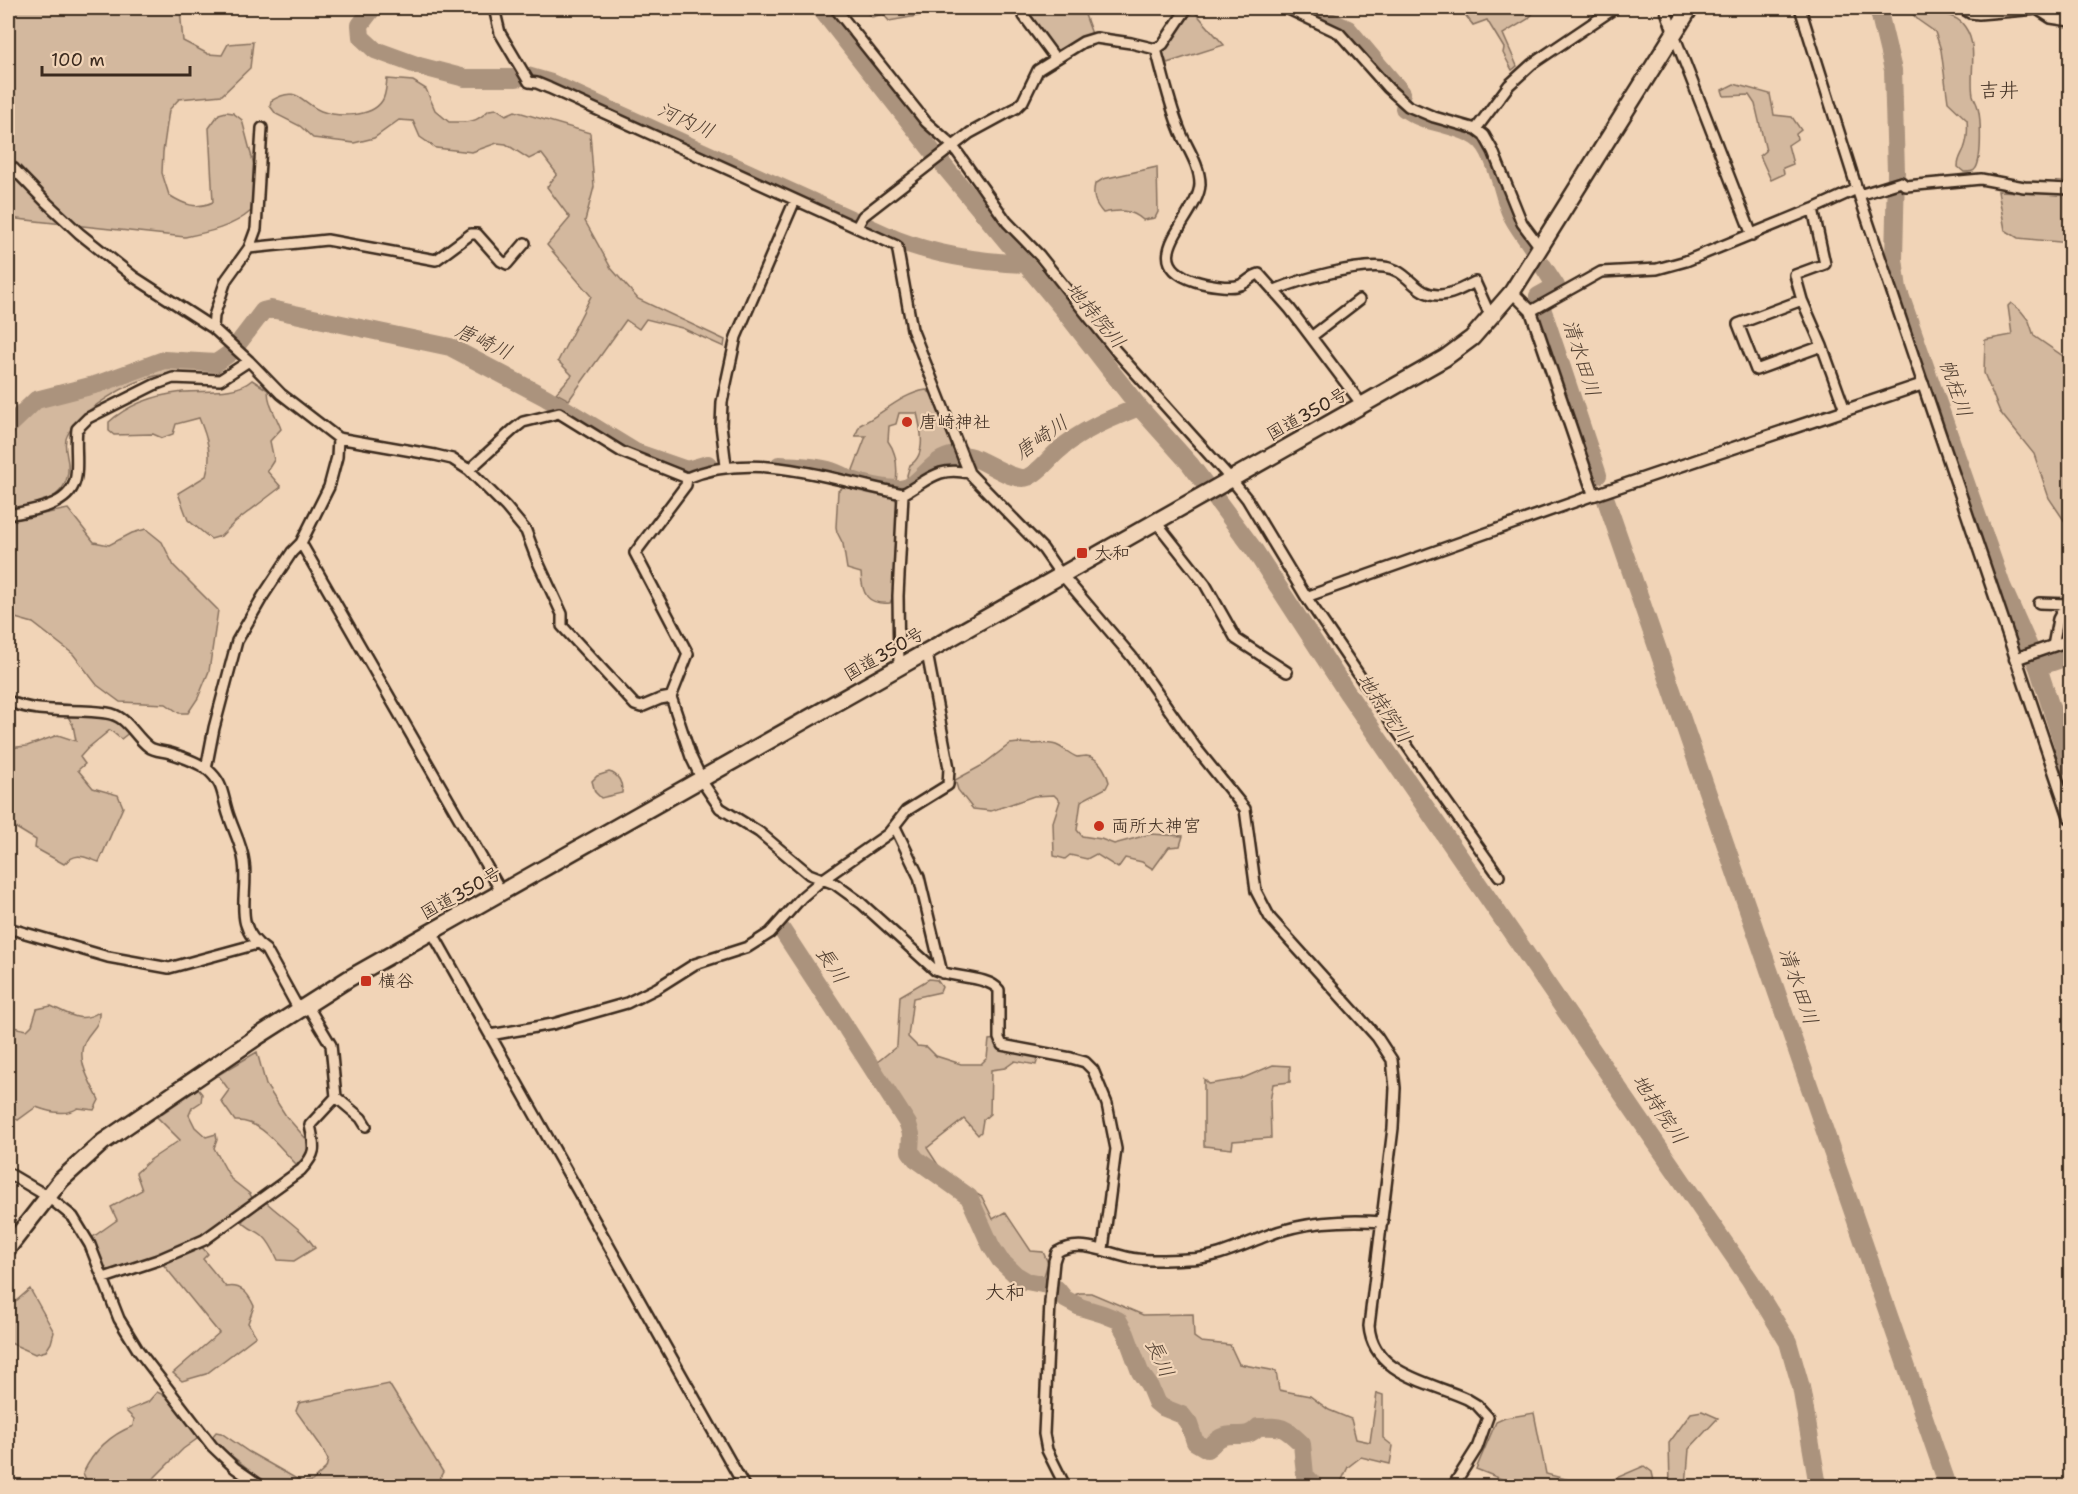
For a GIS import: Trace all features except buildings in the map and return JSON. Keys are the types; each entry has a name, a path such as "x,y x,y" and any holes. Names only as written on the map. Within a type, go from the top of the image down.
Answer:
{"highway":[{"name":"国道350号","path":"8,1248 47,1196 73,1167 103,1142 348,979 1445,358 1472,338 1494,316 1512,292 1690,8"}],"street":[{"path":"494,8 500,33 529,82 549,88 897,246 908,318 969,473 1021,525 1132,657 1196,748 1245,809 1256,891 1270,918 1377,1037 1392,1060 1395,1081 1393,1128 1369,1326 1370,1336 1387,1364 1396,1371 1467,1399 1477,1405 1488,1417 1477,1448 1453,1486"},
{"path":"835,8 1007,222 1040,256 1116,351 1247,500 1306,597 1499,876"},
{"path":"1022,8 1028,22 1055,58"},
{"path":"857,227 863,216 949,148 982,124 1016,108 1023,101 1038,70 1055,58 1083,42 1096,39 1131,43 1156,49 1163,44 1187,8"},
{"path":"1286,8 1339,33 1388,88 1408,106 1434,117 1476,129 1484,135 1493,151 1522,222 1540,247"},
{"path":"1476,129 1509,85 1532,64 1615,8"},
{"path":"1665,8 1752,235"},
{"path":"1800,8 1858,192 2070,818"},
{"path":"1962,8 1970,13 1979,14 2037,9 2051,18 2070,21"},
{"path":"1156,49 1179,129 1191,153 1200,183 1196,200 1172,239 1168,259 1172,268 1183,277 1198,282 1230,286 1240,286 1259,274 1275,290 1363,406"},
{"path":"213,328 214,316 226,280 249,248 256,229 262,128"},
{"path":"8,165 79,233 134,277 213,328 281,394 338,438 452,459 469,470 526,531 562,614 562,626 582,649 635,705 641,707 671,697"},
{"path":"1537,308 1601,272 1657,269 1672,265 1858,192 1895,184 1906,186 1981,178 2024,187 2070,189"},
{"path":"726,466 721,425 722,402 736,337 795,200"},
{"path":"1813,209 1825,264 1795,275 1802,300 1822,346 1845,410"},
{"path":"249,248 327,240 436,260 471,234 477,234 501,261 507,264 525,243"},
{"path":"1275,290 1354,268 1385,267 1400,271 1426,294 1441,295 1475,282 1489,313 1494,316"},
{"path":"1512,292 1537,308 1594,495"},
{"path":"1311,337 1359,300"},
{"path":"1802,300 1738,324 1756,370 1822,346"},
{"path":"8,515 48,506 72,491 76,476 77,429 88,418 173,378 220,380 249,361"},
{"path":"1306,597 1594,495 1923,384"},
{"path":"469,470 523,422 559,413 622,452 687,478 703,471 726,466 757,467 797,471 903,495 946,470 969,473"},
{"path":"206,769 214,728 237,641 263,596 292,552 301,543 329,487 337,457 338,438"},
{"path":"687,478 686,485 635,553 688,654 671,697 691,757 702,780 720,808 759,832 809,874 836,884 861,903 934,970 942,974 989,981 995,984 999,990 999,1038 1002,1045 1071,1058 1085,1062 1092,1070 1107,1104 1116,1149 1103,1249"},
{"path":"899,668 898,596 903,495"},
{"path":"1156,522 1205,584 1236,639 1287,672"},
{"path":"301,543 502,893"},
{"path":"2039,603 2068,604"},
{"path":"2053,646 2058,619 2068,604"},
{"path":"2015,660 2070,640"},
{"path":"490,1035 553,1024 627,1003 657,988 695,964 748,947 770,933 802,897 822,880 895,827 906,811 948,785 950,778 927,653"},
{"path":"8,701 32,709 108,713 121,717 150,748 181,757 206,769 220,782 229,817 240,843 245,871 243,914 246,927 257,944 266,950 303,1008 331,1045 336,1097 361,1118 366,1126"},
{"path":"895,827 919,877 942,974"},
{"path":"8,928 108,957 169,968 257,944"},
{"path":"432,932 744,1486"},
{"path":"104,1278 158,1260 204,1240 301,1170 312,1158 314,1143 310,1125 336,1097"},
{"path":"8,1173 47,1196 73,1217 90,1245 104,1278 108,1296 119,1319 138,1350 212,1446 235,1468 261,1486"},
{"path":"1065,1486 1047,1450 1044,1434 1054,1261 1057,1252 1063,1248 1092,1247 1137,1259 1189,1260 1209,1257 1301,1226 1366,1221 1383,1222"}],"shaded area":[{"path":"8,8 182,8 180,10 183,41 208,54 222,55 228,44 253,42 250,68 222,95 179,99 169,110 162,173 169,195 174,198 195,206 213,202 209,128 219,114 233,113 242,120 255,169 251,211 229,225 185,237 8,218"},
{"path":"861,8 947,8 945,11 889,21 883,14 872,17"},
{"path":"1027,8 1085,8 1084,12 1092,34 1056,51 1026,12"},
{"path":"1187,8 1193,10 1224,45 1167,63 1161,48"},
{"path":"1449,8 1538,8 1528,19 1503,34 1517,66 1512,70 1503,53 1504,48 1487,20 1473,25 1463,12"},
{"path":"1907,8 1935,8 1962,23 1969,35 1973,52 1972,87 1978,108 1980,129 1978,163 1973,171 1964,172 1958,167 1966,142 1967,120 1948,102 1941,50 1935,32 1918,20"},
{"path":"387,79 413,81 426,89 435,110 449,122 470,121 479,118 489,110 497,109 506,115 515,111 590,133 594,187 585,221 611,268 638,299 725,340 724,347 682,328 646,319 639,329 626,320 569,400 556,393 572,375 558,361 591,296 547,245 570,218 547,187 557,174 541,153 529,159 506,144 497,143 472,152 436,148 420,137 413,121 399,120 374,138 354,143 313,138 300,126 276,114 270,106 271,101 287,94 299,97 314,108 328,113 353,115 362,113 377,107 382,101"},
{"path":"1734,84 1770,94 1774,115 1792,117 1801,130 1796,134 1797,139 1788,145 1793,164 1783,168 1784,174 1771,180 1760,156 1766,151 1755,104 1749,95 1724,96 1722,90"},
{"path":"1157,167 1158,212 1155,218 1143,220 1129,212 1103,213 1100,210 1094,196 1095,184 1103,179"},
{"path":"1998,191 2070,194 2070,243 2018,238 2005,230"},
{"path":"2011,303 2029,321 2034,336 2070,361 2070,529 2049,498 2034,454 2000,412 1984,373 1985,340 2012,335 2008,306"},
{"path":"162,364 216,365 220,370 215,375 180,373 148,378 121,390 94,407 73,426 67,436 65,446 68,463 64,486 58,493 41,502 8,509 8,430 27,410 39,402 96,387"},
{"path":"252,380 268,390 271,405 281,429 270,441 274,460 267,471 281,487 235,522 221,536 211,539 188,520 178,493 206,476 209,461 208,446 199,418 176,424 173,434 162,438 153,434 114,435 109,431 109,422 134,405 163,395 228,390 245,385"},
{"path":"926,390 934,395 962,463 934,471 921,470 908,482 907,475 910,465 919,455 921,448 921,434 917,413 899,413 896,424 889,426 888,441 896,460 896,483 857,478 853,470 866,436 855,436 860,425 900,400"},
{"path":"843,487 894,496 897,502 893,596 890,603 876,602 867,597 861,573 847,569 843,544 836,527 838,491"},
{"path":"68,509 94,542 109,545 132,533 146,529 162,542 174,566 218,610 209,671 198,698 188,713 179,713 166,704 120,702 97,685 73,654 33,623 8,616 8,521"},
{"path":"67,715 93,715 109,718 130,732 121,739 110,730 80,757 85,764 78,770 93,788 118,795 123,807 99,862 77,856 64,864 35,848 36,840 13,826 8,829 8,748 27,746 58,735 76,741 73,725"},
{"path":"1010,744 1056,745 1077,757 1091,757 1101,765 1109,782 1106,788 1081,801 1077,830 1082,836 1114,844 1151,834 1183,836 1180,846 1169,847 1153,869 1142,862 1125,858 1118,868 1096,854 1087,859 1070,855 1065,859 1054,856 1053,822 1060,801 1054,795 1034,796 991,811 973,809 958,790 955,780 981,766"},
{"path":"609,772 619,780 622,793 601,798 595,792 592,781 597,776"},
{"path":"929,979 937,980 942,987 940,992 913,998 908,1037 917,1046 927,1047 936,1056 961,1064 981,1064 987,1058 989,1040 996,1039 1039,1055 1036,1065 1015,1061 1005,1068 991,1070 990,1114 983,1120 981,1132 978,1135 964,1119 927,1148 942,1171 982,1197 993,1219 1005,1212 1031,1251 1043,1252 1048,1263 1044,1276 1038,1280 1026,1278 1002,1256 972,1196 917,1156 910,1120 875,1064 897,1046 900,996"},
{"path":"51,1006 69,1015 81,1017 93,1016 99,1012 95,1028 87,1037 82,1048 82,1056 85,1071 99,1100 94,1110 78,1108 68,1112 57,1112 36,1107 18,1120 13,1117 8,1122 8,1026 27,1030 32,1025 37,1009"},
{"path":"257,1052 266,1085 286,1116 308,1141 306,1155 296,1164 262,1130 245,1122 235,1121 221,1101 229,1090 218,1075"},
{"path":"1273,1065 1290,1066 1290,1082 1273,1084 1270,1102 1271,1138 1233,1141 1232,1149 1204,1146 1204,1079 1209,1084 1241,1079"},
{"path":"198,1089 202,1094 201,1102 192,1108 189,1115 195,1127 206,1137 216,1134 217,1140 214,1148 231,1179 252,1198 219,1224 184,1244 106,1272 93,1237 117,1220 111,1207 142,1190 136,1173 150,1160 180,1140 157,1117"},
{"path":"266,1202 298,1229 315,1248 294,1261 278,1260 265,1237 242,1221"},
{"path":"200,1245 208,1254 203,1259 226,1287 240,1288 249,1297 254,1306 248,1323 256,1336 206,1374 182,1381 173,1373 219,1333 162,1263"},
{"path":"30,1289 54,1332 46,1351 35,1354 8,1342 8,1308"},
{"path":"1091,1293 1143,1315 1193,1314 1194,1337 1201,1342 1230,1345 1239,1364 1276,1371 1279,1390 1310,1396 1329,1410 1351,1419 1356,1439 1370,1442 1377,1393 1383,1395 1383,1438 1393,1446 1390,1464 1361,1457 1348,1467 1339,1486 1321,1486 1308,1473 1305,1442 1288,1424 1275,1421 1255,1424 1249,1430 1221,1433 1212,1442 1206,1443 1199,1440 1184,1412 1163,1404 1142,1366 1125,1322 1115,1313 1075,1302 1074,1295"},
{"path":"389,1384 443,1472 435,1486 270,1486 218,1445 212,1437 216,1432 221,1433 302,1482 312,1481 326,1468 328,1460 296,1411 299,1403"},
{"path":"157,1392 166,1396 195,1430 197,1439 183,1449 146,1486 89,1486 83,1473 92,1457 110,1439 133,1426 134,1419 126,1411 148,1402"},
{"path":"1702,1411 1718,1418 1689,1449 1686,1486 1670,1486 1669,1443 1691,1413"},
{"path":"1534,1413 1546,1474 1585,1484 1607,1482 1644,1466 1652,1472 1655,1486 1519,1486 1476,1469 1496,1422 1505,1418"}],"waterway":[{"name":"河内川","path":"373,8 360,25 361,37 375,50 419,66 465,78 527,76 551,83 897,240 959,257 1024,264"},
{"name":"地持院川","path":"820,8 944,166 1062,308 1139,407 1190,464 1255,551 1348,694 1750,1280 1788,1342 1801,1387 1818,1486"},
{"name":"清水田川","path":"1301,8 1348,29 1402,93"},
{"name":"帆柱川","path":"1878,8 1893,70 1896,172 1894,259 1898,289 2002,586 2038,667 2070,767"},
{"name":"清水田川","path":"1404,108 1421,117 1468,132 1483,143 1493,160 1512,216 1532,247"},
{"name":"清水田川","path":"1543,266 1556,286 1538,296 1598,475"},
{"name":"唐崎川","path":"237,345 263,311 271,309 450,347 545,397 635,452 687,470 708,464"},
{"name":"唐崎川","path":"8,427 36,400 98,384 164,360 216,363 233,351"},
{"name":"唐崎川","path":"779,465 822,469 860,483 899,489 915,483 936,463 956,455 976,458 1007,474 1022,478 1037,472 1077,436 1139,407"},
{"name":"清水田川","path":"1606,500 1948,1486"},
{"path":"2038,667 2070,656"},
{"name":"長川","path":"782,930 845,1026"},
{"name":"長川","path":"847,1029 908,1124 911,1134 910,1151 916,1159 969,1197 991,1246 1000,1260 1026,1281 1047,1285"},
{"name":"長川","path":"1057,1289 1065,1299 1080,1307 1118,1320 1126,1334 1140,1372 1149,1385 1156,1402 1182,1415 1189,1424 1195,1442 1207,1449 1218,1439 1227,1435 1249,1434 1258,1427 1282,1428 1302,1444 1305,1475 1315,1486"}],"place":[{"name":"唐崎神社","path":"907,422"},
{"name":"大和","path":"1082,553"},
{"name":"両所大神宮","path":"1099,826"},
{"name":"横谷","path":"366,981"}],"district":[{"name":"吉井","path":"1999,90"},
{"name":"大和","path":"1005,1292"}]}
